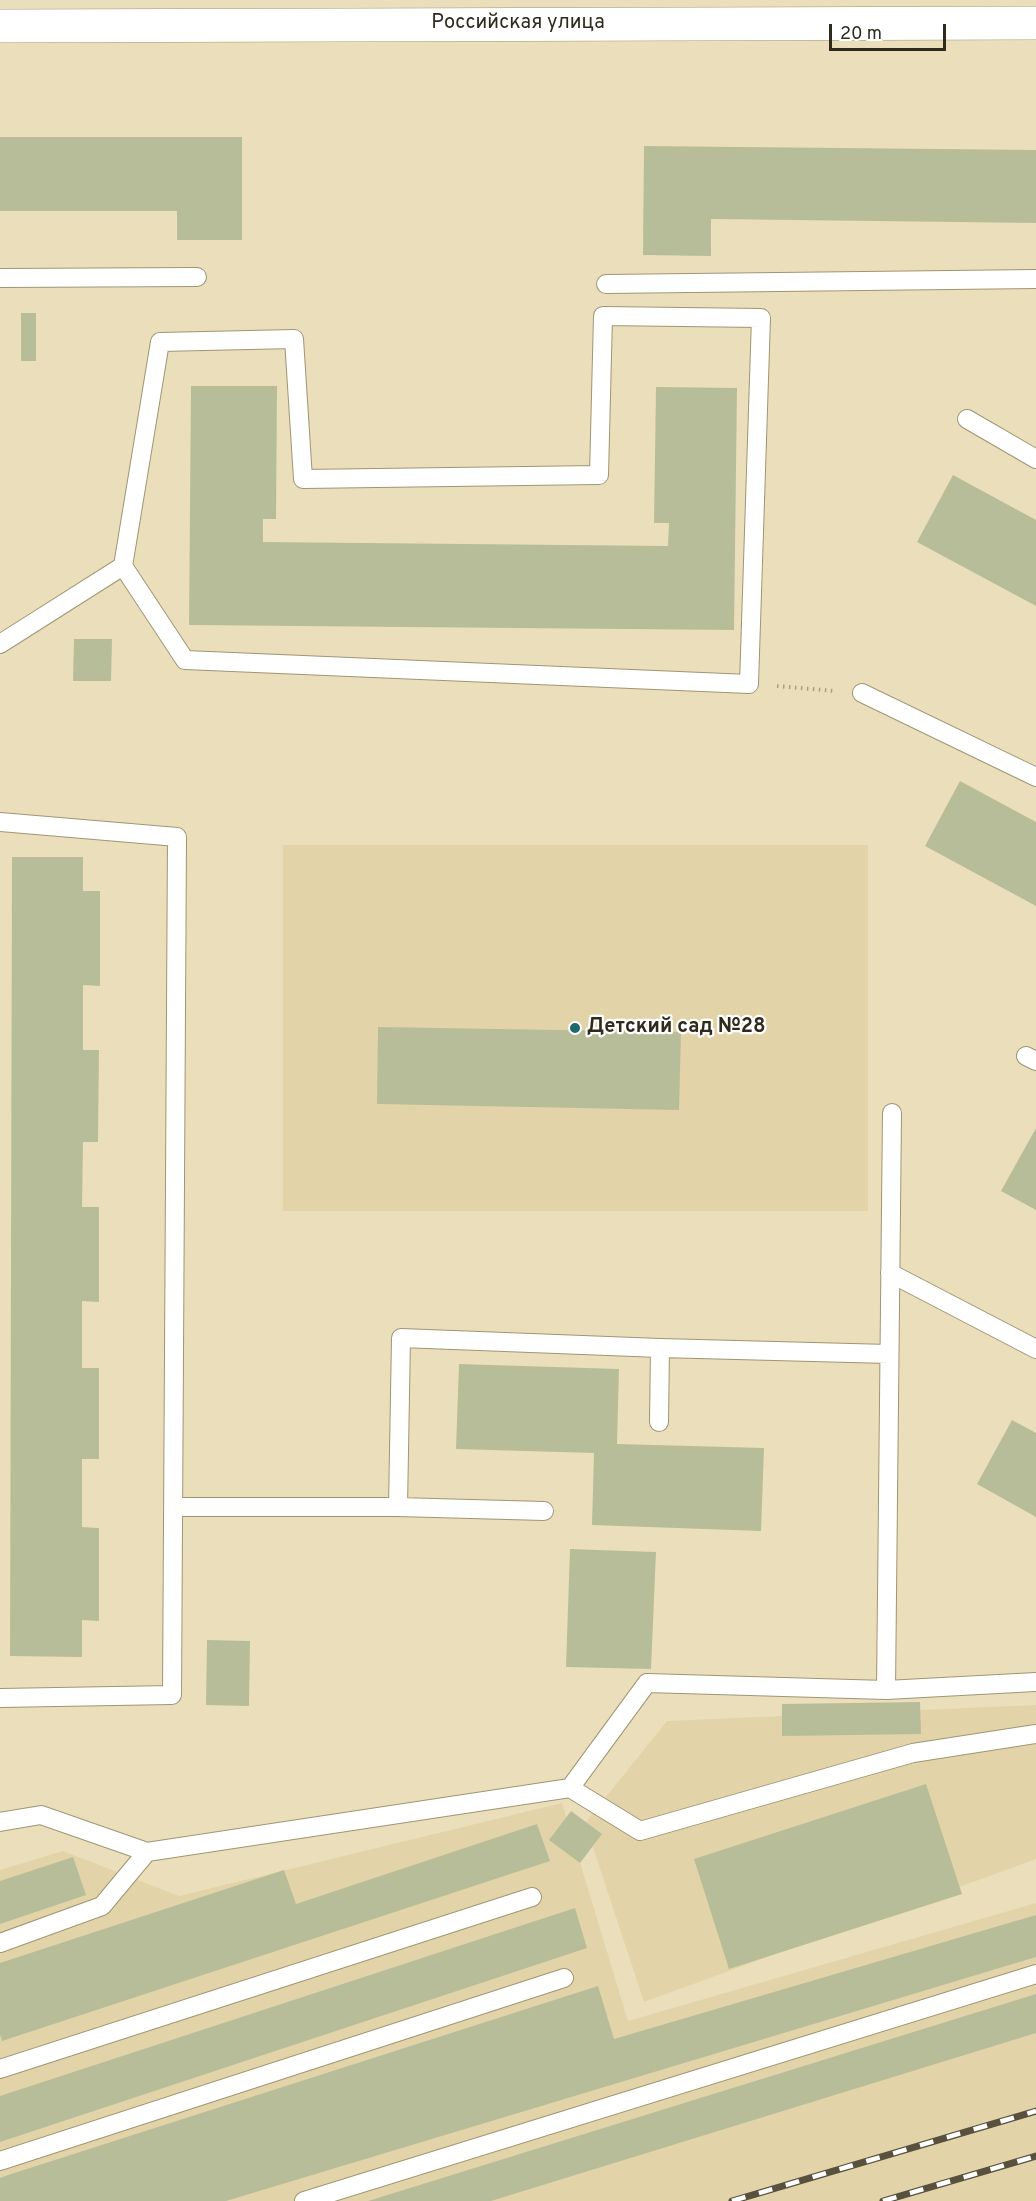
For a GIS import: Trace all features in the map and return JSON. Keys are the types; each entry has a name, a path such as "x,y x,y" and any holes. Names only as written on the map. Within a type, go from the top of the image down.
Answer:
{"main road":[{"name":"Российская улица","path":"0,26 1036,22"}],"lane":[{"path":"0,278 197,277"},
{"path":"606,284 1036,279"},
{"path":"603,316 761,318 749,684 185,660 123,566 160,342 294,339 303,479 599,475 603,316"},
{"path":"967,419 1036,459"},
{"path":"0,644 123,566"},
{"path":"862,693 1036,777"},
{"path":"0,822 177,837 172,1695 0,1698"},
{"path":"886,1690 892,1113"},
{"path":"890,1274 1036,1349"},
{"path":"398,1508 402,1338 889,1354"},
{"path":"658,1422 660,1348"},
{"path":"174,1507 544,1511"},
{"path":"570,1788 647,1683 886,1690 1036,1682"},
{"path":"0,1821 41,1815 147,1852 570,1788 640,1831 913,1753 1036,1734"},
{"path":"0,1943 102,1906 147,1852"},
{"path":"0,2069 532,1898"},
{"path":"304,2201 1036,1974"},
{"path":"0,2161 564,1978"}],"path":[{"path":"749,684 862,693"}],"shaded area":[{"name":"Детский сад №28","path":"283,845 868,845 868,1211 283,1211"},
{"path":"1036,1705 1036,1859 644,2002 585,1823 667,1721"},
{"path":"562,1803 628,2021 1036,1903 1036,2201 0,2201 0,1870 63,1851 179,1896"}],"building":[{"path":"0,137 242,137 242,240 177,240 177,211 0,211"},
{"path":"644,146 1036,150 1036,223 711,219 711,256 643,255"},
{"path":"21,313 36,313 36,361 21,361"},
{"path":"191,386 277,386 276,519 263,519 263,542 668,546 669,523 654,523 656,387 737,388 734,630 189,625"},
{"path":"953,475 1036,520 1036,606 917,542"},
{"path":"74,639 112,639 111,681 73,681"},
{"path":"960,781 1036,822 1036,906 925,846"},
{"path":"12,857 83,857 83,891 100,891 100,986 83,985 83,1050 99,1050 98,1142 83,1142 82,1207 99,1207 99,1302 82,1301 82,1368 99,1368 99,1459 82,1459 82,1527 99,1528 99,1621 82,1620 82,1657 10,1656"},
{"path":"378,1027 681,1032 679,1110 377,1104"},
{"path":"1036,1128 1036,1210 1001,1191"},
{"path":"459,1364 619,1369 617,1444 764,1448 761,1531 592,1525 594,1453 456,1449"},
{"path":"1012,1420 1036,1433 1036,1517 977,1484"},
{"path":"570,1549 656,1552 651,1669 566,1667"},
{"path":"207,1640 250,1641 249,1706 206,1705"},
{"path":"920,1702 921,1734 782,1736 782,1704"},
{"path":"926,1784 962,1894 729,1969 694,1859"},
{"path":"571,1811 602,1834 580,1863 549,1840"},
{"path":"537,1824 550,1861 2,2041 0,2034 0,1963 284,1870 296,1904"},
{"path":"73,1857 86,1895 0,1924 0,1881"},
{"path":"575,1908 587,1948 0,2142 0,2096"},
{"path":"1036,1915 1036,1957 226,2201 0,2201 0,2178 8,2175 598,1986 614,2039"},
{"path":"1036,1994 1036,2033 491,2201 368,2201"}],"railway":[{"path":"732,2201 1036,2111"},
{"path":"883,2201 1036,2156"}],"place":[{"name":"Детский сад №28","path":"575,1028"}]}
